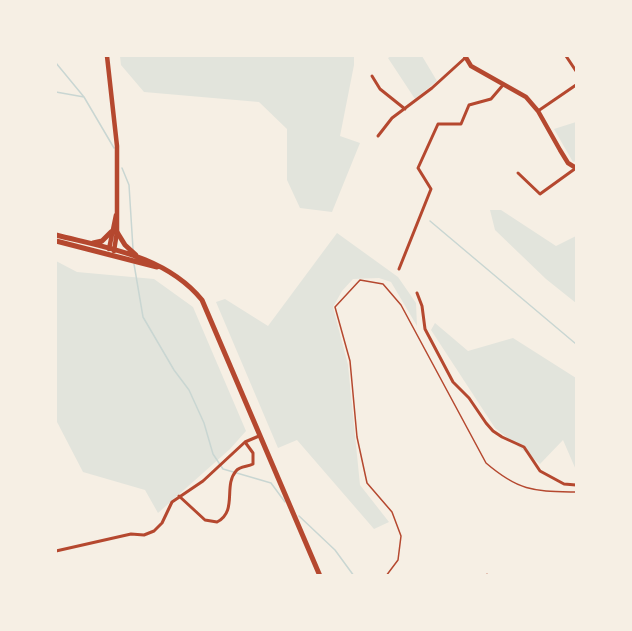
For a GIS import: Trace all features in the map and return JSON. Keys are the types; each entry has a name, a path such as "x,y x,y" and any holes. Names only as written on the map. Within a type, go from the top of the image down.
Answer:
{"main road":[{"path":"107,56 117,146 116,212 111,252"},
{"path":"466,56 471,66 526,97 538,111 568,163 576,167"},
{"path":"90,244 102,241 114,232"},
{"path":"114,232 128,249 140,258"},
{"path":"56,235 90,244 170,272"},
{"path":"56,242 152,261 194,290 202,300 320,576"}],"street":[{"path":"378,136 393,118 432,88 466,56"},
{"path":"566,56 576,71"},
{"path":"372,76 380,89 405,109"},
{"path":"399,269 431,189 418,168 438,124 461,124 469,105 491,99 505,84"},
{"path":"538,111 576,85"},
{"path":"518,173 540,194 576,167"},
{"path":"417,293 423,306 425,329 453,382 469,398 493,432 524,447 540,471 564,484 576,484"},
{"path":"56,551 131,534 144,535 154,531 162,523 172,501 203,481 245,442 261,436"},
{"path":"180,496 205,520 217,522 221,520 231,502 230,494 235,473 253,464 253,453 245,442"}],"lane":[{"path":"386,576 398,560 401,536 392,512 367,483 357,437 350,361 335,307 360,280 383,284 401,305 486,463 506,480 535,491 576,492"}],"shaded area":[{"path":"120,56 354,56 340,136 360,143 332,212 300,208 287,180 287,129 259,102 144,92 121,65"},
{"path":"391,56 422,56 437,81 415,99 388,58"},
{"path":"576,122 576,161 573,162 554,129"},
{"path":"490,210 501,210 556,246 576,236 576,303 546,279 495,230"},
{"path":"337,233 398,277 416,303 417,326 391,282 379,278 353,279 342,291 333,307 348,365 360,485 389,522 374,529 297,440 278,448 216,302 225,299 268,326"},
{"path":"56,261 77,272 154,279 193,307 246,431 230,449 158,513 145,490 83,472 56,420"},
{"path":"435,323 468,351 513,338 576,378 576,470 563,440 540,464 495,428 431,330"}],"waterway":[{"path":"56,63 84,97 114,148"},
{"path":"56,92 84,97"},
{"path":"122,168 129,185 133,249"},
{"path":"430,221 576,344"},
{"path":"134,264 143,317 174,370 189,390 204,423 213,454 223,469 271,483 285,502"},
{"path":"299,516 335,550 354,576"}]}
